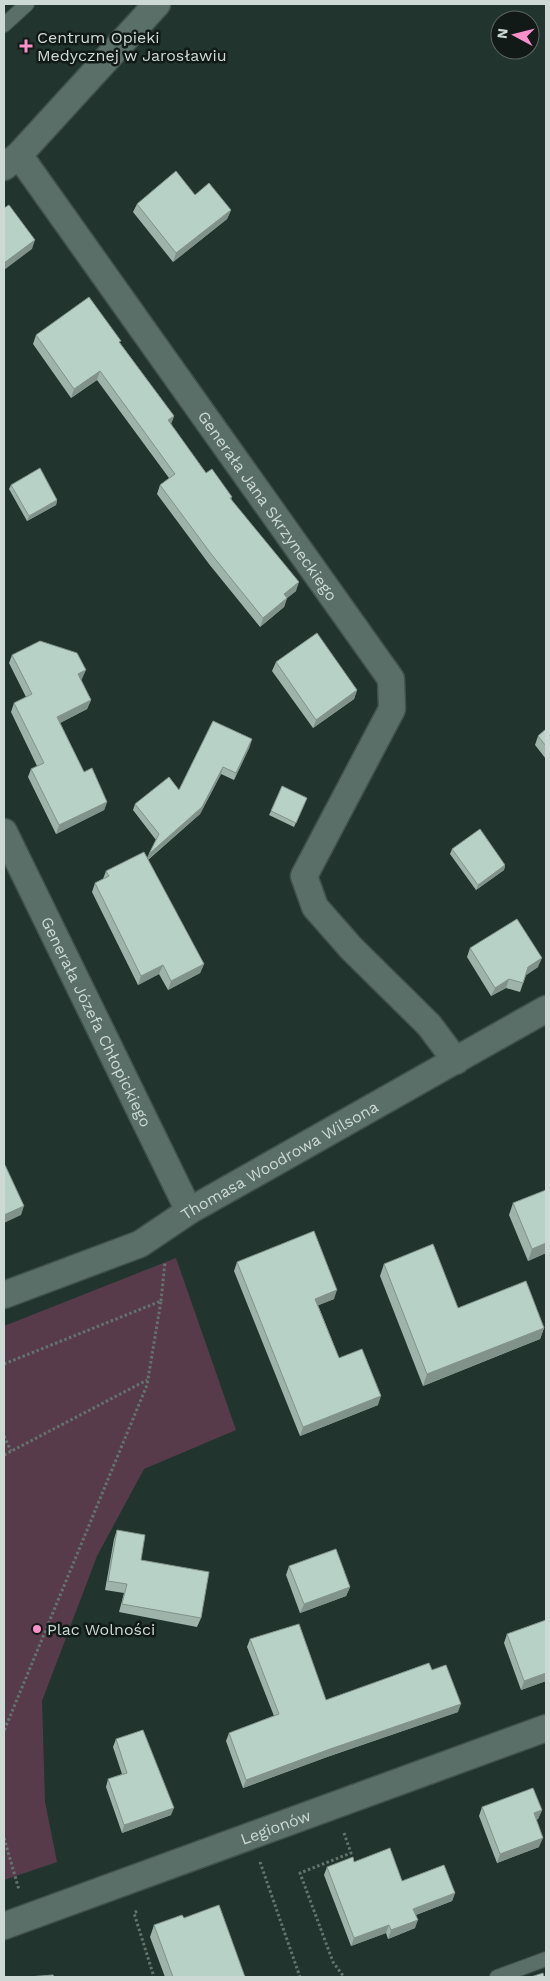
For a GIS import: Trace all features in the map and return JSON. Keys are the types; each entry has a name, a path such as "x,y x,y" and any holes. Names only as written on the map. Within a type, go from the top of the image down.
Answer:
{"street":[{"path":"11,161 157,4"},
{"name":"Generała Jana Skrzyneckiego","path":"11,161 391,679 392,709 304,876 315,907 352,948 429,1025 456,1061"},
{"name":"Generała Józefa Chłopickiego","path":"4,832 189,1211"},
{"name":"Thomasa Woodrowa Wilsona","path":"4,1295 140,1244 189,1211 546,1009"},
{"name":"Legionów","path":"15,1922 546,1728"}],"lane":[{"path":"4,24 27,4"},
{"path":"496,1977 546,1959"}],"path":[{"path":"4,1364 161,1301 148,1380 4,1731"},
{"path":"4,1455 148,1380"},
{"path":"4,1436 11,1451"},
{"path":"342,1830 351,1853 300,1873 333,1962 344,1977"},
{"path":"250,1836 300,1977"},
{"path":"4,1838 15,1922"},
{"path":"134,1912 154,1977"}],"shaded area":[{"name":"Plac Wolności","path":"176,1258 236,1430 144,1469 97,1556 42,1701 45,1802 57,1862 4,1880 4,1326"}],"building":[{"path":"176,171 195,195 209,183 231,210 176,253 137,204"},
{"path":"9,205 35,240 4,263 4,208"},
{"path":"89,297 121,341 119,342 174,416 168,420 206,473 212,469 232,497 230,498 299,582 284,594 287,598 263,618 212,555 160,485 175,474 100,371 74,389 36,335"},
{"path":"40,468 57,500 29,516 11,485"},
{"path":"317,633 357,690 316,720 276,662"},
{"path":"40,641 77,653 86,670 78,674 91,700 57,717 84,772 92,768 107,802 59,825 31,769 44,763 14,703 32,694 12,655"},
{"path":"213,721 252,739 236,773 223,767 202,807 149,854 159,834 135,804 169,777 179,790"},
{"path":"546,729 546,746 538,736"},
{"path":"282,786 307,798 296,823 271,811"},
{"path":"480,829 505,865 478,885 452,849"},
{"path":"144,852 204,964 171,981 163,965 141,976 95,883 109,876 106,871"},
{"path":"517,919 542,958 528,967 523,983 509,979 495,988 470,948"},
{"path":"4,1166 24,1206 4,1215"},
{"path":"546,1190 546,1243 532,1249 513,1203"},
{"path":"314,1231 337,1290 315,1299 339,1358 362,1349 381,1396 303,1427 237,1262"},
{"path":"433,1244 458,1308 526,1281 544,1328 427,1374 384,1264"},
{"path":"117,1530 145,1535 141,1560 209,1572 201,1618 122,1604 127,1584 108,1581"},
{"path":"336,1549 350,1587 304,1604 289,1566"},
{"path":"546,1620 546,1673 524,1681 507,1634"},
{"path":"299,1624 326,1700 429,1663 432,1670 446,1665 461,1704 246,1780 229,1733 279,1714 250,1639"},
{"path":"143,1730 174,1808 124,1825 108,1779 127,1773 116,1739"},
{"path":"533,1788 542,1810 534,1813 543,1838 500,1854 482,1807"},
{"path":"390,1848 402,1881 444,1865 455,1893 413,1909 418,1920 391,1930 389,1925 354,1938 327,1867 353,1857 354,1862"},
{"path":"219,1905 245,1977 173,1977 154,1925 182,1915 184,1918"},
{"path":"543,1973 544,1977 531,1977"},
{"path":"53,1975 54,1977 28,1977"}],"place":[{"name":"Centrum Opieki Medycznej w Jarosławiu","path":"26,46"},
{"name":"Plac Wolności","path":"37,1629"}]}
